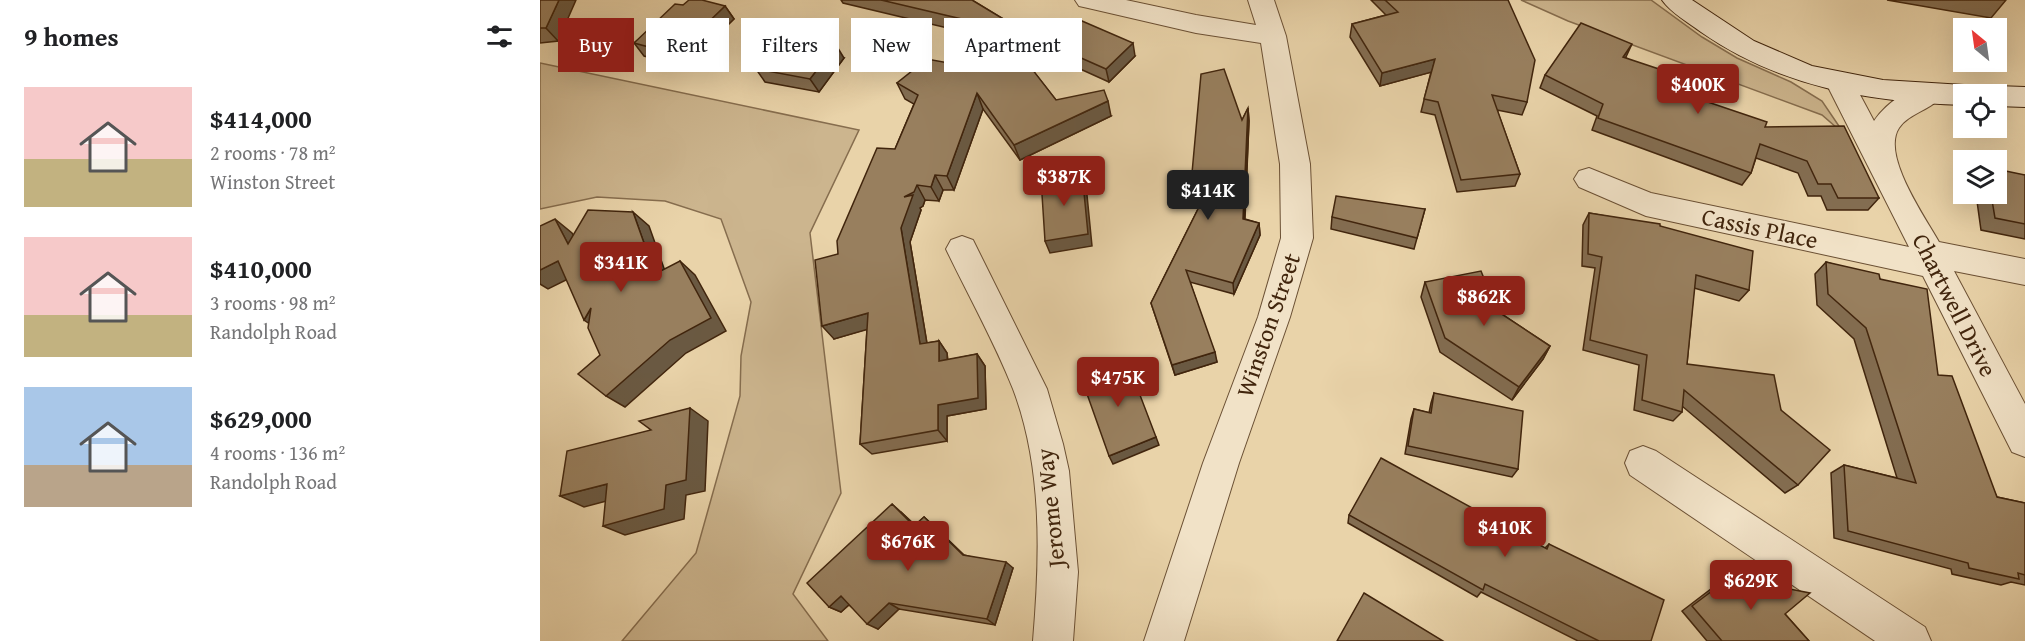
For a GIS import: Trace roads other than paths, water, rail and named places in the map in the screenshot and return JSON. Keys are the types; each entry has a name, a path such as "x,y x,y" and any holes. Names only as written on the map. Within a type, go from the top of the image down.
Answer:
{"street":[{"path":"1088,0 1196,24 1273,36"},
{"name":"Winston Street","path":"1169,638 1221,463 1274,317 1298,238 1295,164 1273,36 1261,0"},
{"path":"1675,0 1754,52 1815,76 1840,83 1900,93 1953,95"},
{"name":"Chartwell Drive","path":"1840,83 1884,172 1932,259 2025,440"},
{"name":"Chartwell Drive","path":"1884,172 1879,145 1881,134 1896,114 1929,94"},
{"path":"2007,96 2025,97"},
{"name":"Cassis Place","path":"1588,180 1646,204 1932,259 2025,272"},
{"name":"Jerome Way","path":"962,249 1030,389 1045,444 1051,471 1058,572 1053,641"},
{"path":"1642,463 1911,641"}]}
